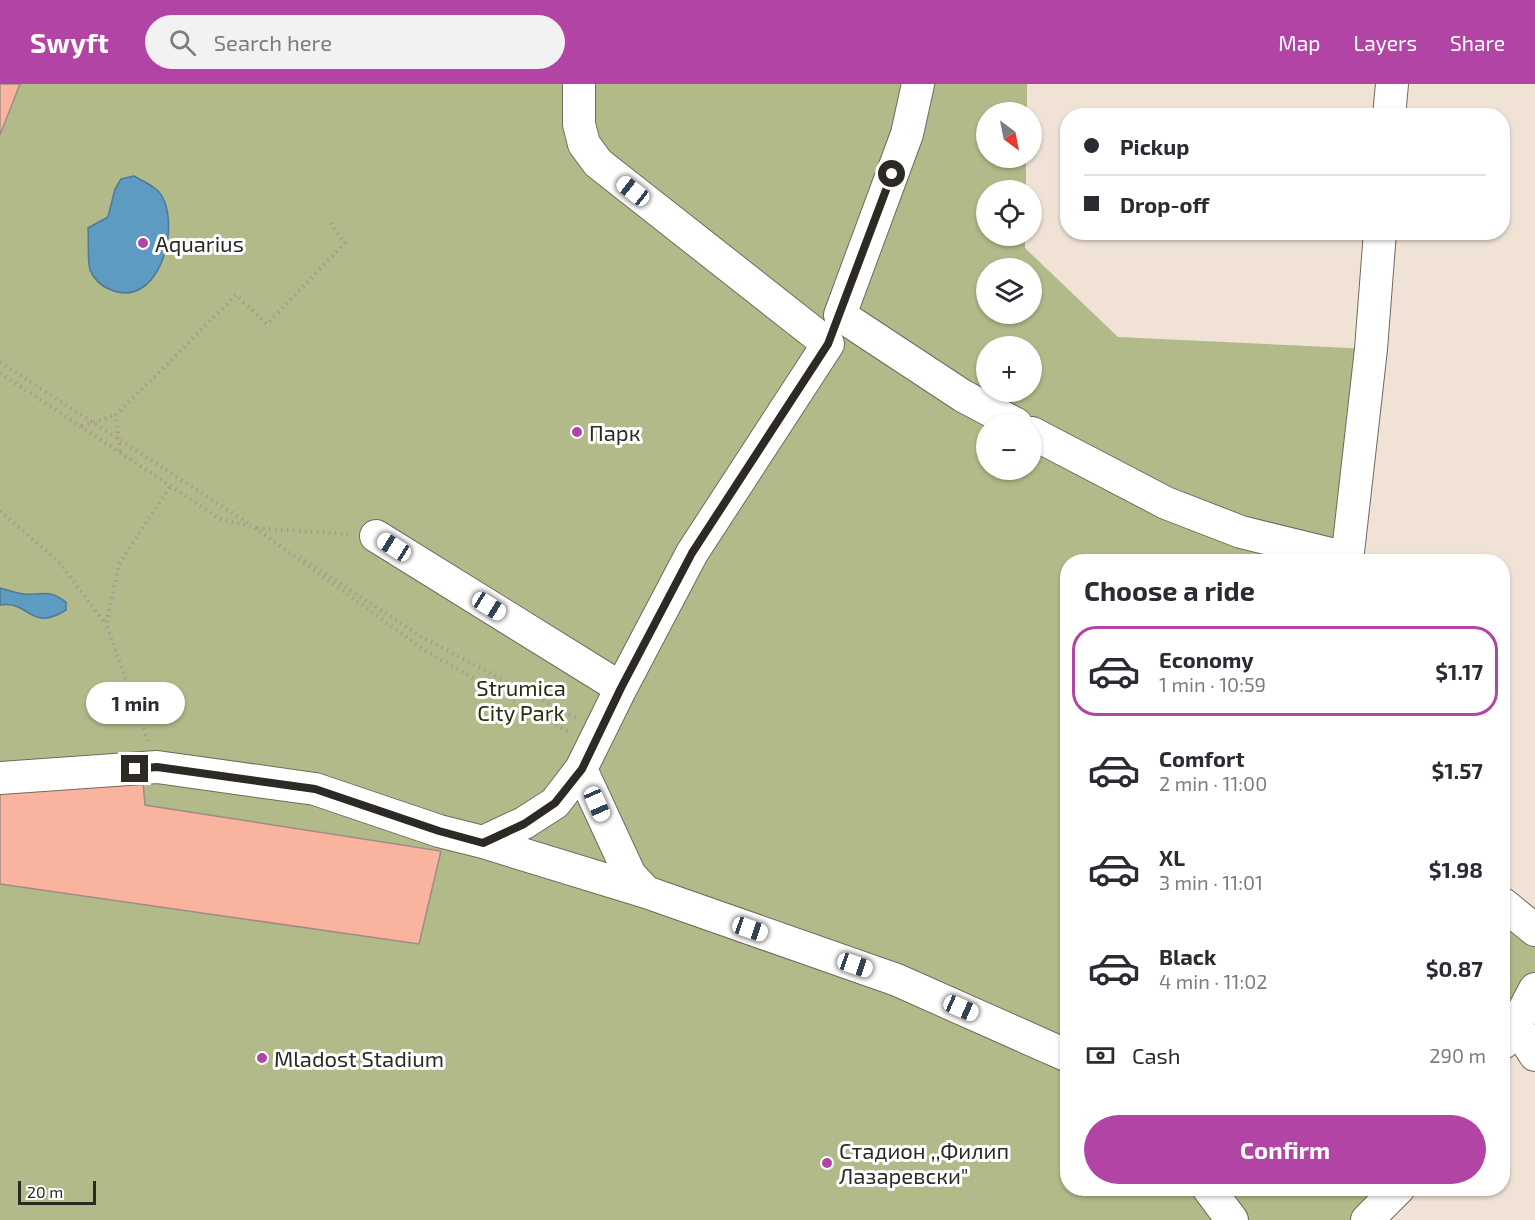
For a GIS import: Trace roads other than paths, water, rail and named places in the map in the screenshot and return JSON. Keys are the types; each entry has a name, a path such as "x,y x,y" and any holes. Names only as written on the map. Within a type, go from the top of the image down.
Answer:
{"street":[{"path":"579,84 579,124 584,144 597,163 834,330 997,414"},
{"path":"483,843 524,824 555,803 587,758 692,553 834,330 907,134 918,84"},
{"path":"1390,108 1392,84"},
{"path":"1348,554 1371,349 1379,240"},
{"path":"1042,438 1177,507 1241,532 1327,554"},
{"path":"376,536 621,688"},
{"path":"587,758 630,875 646,892"},
{"path":"0,778 157,767 315,789 439,831 646,892 897,980 1060,1052"},
{"path":"1510,910 1535,930"},
{"path":"1510,1032 1535,989"},
{"path":"1510,1035 1535,1055"},
{"path":"1214,1196 1232,1220"},
{"path":"1367,1220 1391,1196"}],"water":[{"path":"134,176 161,194 168,213 168,230 166,248 152,279 140,289 126,293 106,288 91,273 88,228 108,217 115,189 121,179"},
{"path":"0,588 24,594 54,595 66,602 66,610 45,618 37,617 18,607 0,605"}],"place":[{"name":"Aquarius","path":"143,243"},
{"name":"Парк","path":"577,432"},
{"name":"Mladost Stadium","path":"262,1058"},
{"name":"Стадион ,,Филип Лазаревски\"","path":"827,1163"}],"park label":[{"name":"Strumica City Park","path":"521,700"}]}
